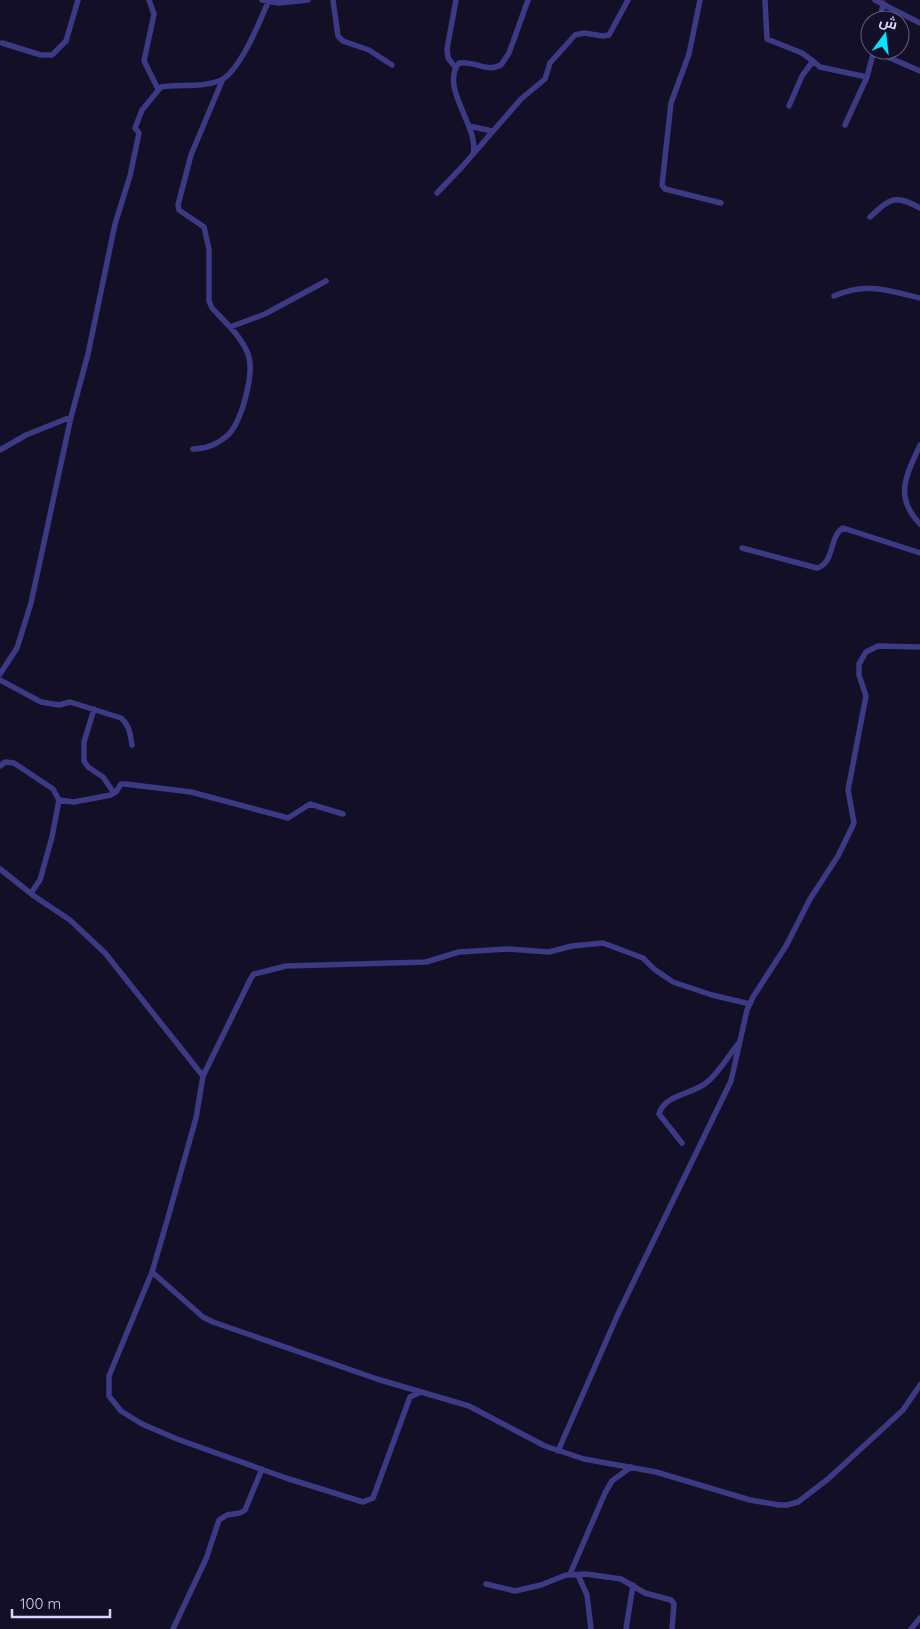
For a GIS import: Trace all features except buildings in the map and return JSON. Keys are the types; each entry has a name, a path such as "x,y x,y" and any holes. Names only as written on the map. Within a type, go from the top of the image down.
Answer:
{"street":[{"path":"2,43 41,55 52,55 66,41 78,0"},
{"path":"151,0 154,14 144,61 158,89"},
{"path":"192,449 211,446 227,436 234,426 249,380 250,364 242,343 212,308 209,301 210,249 204,227 184,215 178,205 191,155 222,81 244,53 265,1 308,0"},
{"path":"333,0 338,36 343,41 369,50 392,65"},
{"path":"456,0 447,49 448,58 456,68"},
{"path":"473,155 474,139 462,110 455,85 456,68 459,63 463,62 487,68 501,65 514,41 528,0"},
{"path":"437,193 531,89 546,79 550,63 575,35 584,33 603,36 608,34 628,0"},
{"path":"700,0 690,49 671,103 662,185 665,189 721,202"},
{"path":"766,0 767,39 802,53 820,67 867,77"},
{"path":"875,0 920,23"},
{"path":"882,10 883,3"},
{"path":"845,124 867,77 872,60"},
{"path":"895,60 920,71"},
{"path":"789,106 802,76 814,61"},
{"path":"158,89 222,81"},
{"path":"0,674 16,648 31,603 71,417 88,354 115,224 132,167 139,133 135,128 142,110 150,103 158,89"},
{"path":"469,126 492,131"},
{"path":"870,217 889,200 897,198 920,208"},
{"path":"230,327 265,314 326,281"},
{"path":"834,296 854,288 866,287 920,298"},
{"path":"0,450 26,435 71,417"},
{"path":"920,445 904,483 906,501 920,524"},
{"path":"742,548 817,568 823,566 827,560 838,533 843,528 920,553"},
{"path":"558,1450 618,1314 731,1081 750,1004 838,856 854,823 848,790 866,696 859,675 859,664 866,652 878,646 920,647"},
{"path":"0,680 41,702 59,705 70,702 116,716 126,723 130,732 132,746"},
{"path":"94,709 84,742 84,760 88,767 103,777 114,793"},
{"path":"0,766 6,762 14,763 53,789 59,800 52,837 40,880 31,893"},
{"path":"59,800 74,802 114,793 121,784 124,784 191,792 288,818 310,804 343,814"},
{"path":"0,868 31,893 70,920 105,953 203,1076"},
{"path":"421,1392 410,1397 404,1408 373,1498 363,1502 262,1469 142,1424 121,1412 111,1400 108,1390 109,1376 152,1272 196,1118 203,1076 254,974 286,966 426,962 459,952 507,949 549,952 572,946 603,944 643,958 654,969 673,982 712,995 750,1004"},
{"path":"682,1143 662,1121 659,1114 663,1104 706,1083 740,1042"},
{"path":"152,1272 203,1317 213,1322 377,1380 469,1406 544,1446 584,1459 631,1467 750,1500 787,1505 798,1502 871,1441 903,1410 920,1385"},
{"path":"570,1574 605,1492 612,1481 631,1467"},
{"path":"173,1629 206,1559 219,1520 227,1515 240,1513 245,1510 262,1469"},
{"path":"486,1584 515,1591 570,1574 610,1577 633,1585 645,1593 671,1600 674,1604 672,1629"},
{"path":"578,1575 587,1595 591,1629"},
{"path":"626,1629 633,1585"},
{"path":"912,1629 920,1618"}]}
